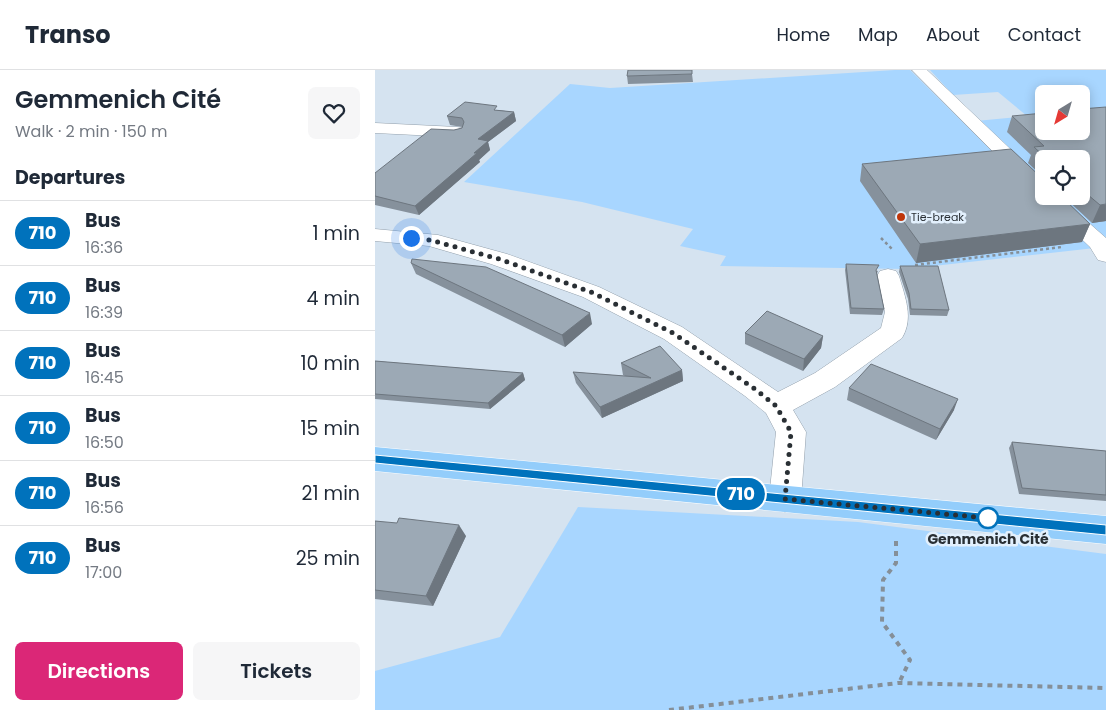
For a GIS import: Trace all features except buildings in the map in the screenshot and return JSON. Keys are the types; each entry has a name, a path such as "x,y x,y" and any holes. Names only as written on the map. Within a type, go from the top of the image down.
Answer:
{"main road":[{"path":"375,459 1106,530"}],"street":[{"path":"919,70 1035,183"},
{"path":"375,128 457,132"},
{"path":"1057,205 1102,249"},
{"path":"375,235 430,240 499,259 591,292 673,333 755,389 776,406 791,432 785,499"},
{"path":"776,406 825,380 893,332 897,312 899,271"}],"path":[{"path":"899,271 1102,249"},
{"path":"898,510 895,544 896,563 883,580 882,622 910,660 899,684"},
{"path":"669,710 899,684 1106,688"}],"shaded area":[{"path":"910,70 1035,192 1035,205 1049,205 1095,248 907,269 720,266 726,256 680,246 693,229 582,202 464,182 570,84 610,88"},
{"path":"930,70 1106,70 1106,240 1065,205 1090,205 1090,150 1035,150 1035,178 976,121 1027,116 998,92 953,95"},
{"path":"578,507 858,522 1106,554 1106,710 375,710 375,671 500,637"}],"bus line":[{"name":"710","path":"375,459 1106,530"}],"place":[{"name":"Tie-break","path":"901,217"},
{"name":"Gemmenich Cité","path":"988,518"}],"route":[{"path":"411,238 430,240 499,259 591,292 673,333 755,389 776,406 791,432 785,499 988,518"}]}
